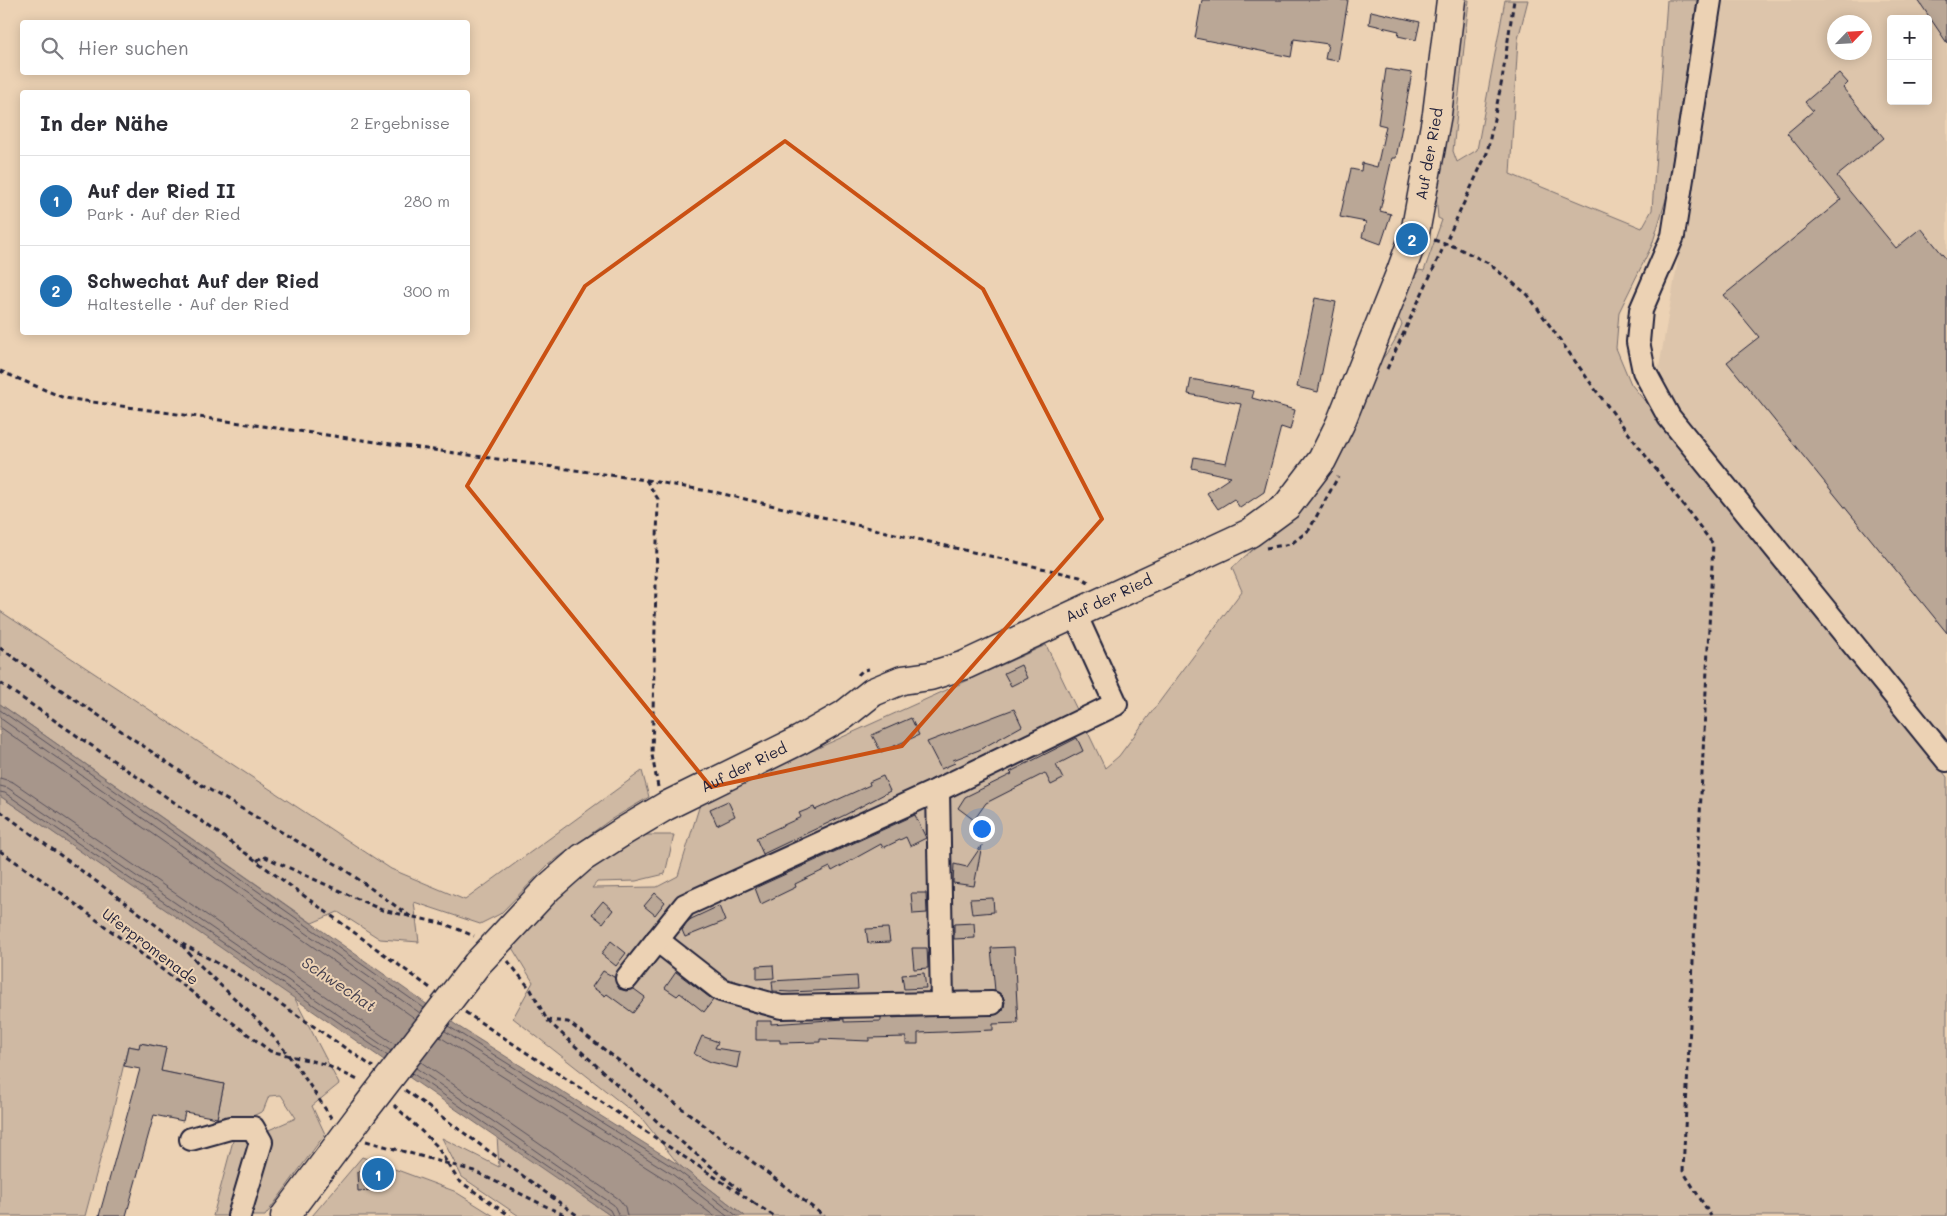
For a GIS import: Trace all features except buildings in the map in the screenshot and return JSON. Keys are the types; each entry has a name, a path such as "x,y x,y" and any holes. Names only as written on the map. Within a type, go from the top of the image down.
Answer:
{"main road":[{"name":"Auf der Ried","path":"349,1122 486,954 548,888 582,858 666,806 800,740 844,715 873,692 902,680 930,676 965,665 1250,533 1287,506 1308,482 1322,460 1340,424 1414,233 1437,114 1451,0"},
{"path":"285,1216 349,1122"}],"street":[{"path":"1710,0 1673,236 1641,310 1638,342 1644,371 1669,417 1947,760"},
{"path":"627,978 685,905 938,790 1116,704 1075,614"},
{"path":"938,790 942,1003"},
{"path":"657,940 721,990 781,1007 992,1003"},
{"path":"191,1139 230,1128 253,1128 261,1142 239,1216"}],"path":[{"path":"1384,377 1487,153 1502,80 1514,0"},
{"path":"1445,243 1488,262 1528,295 1597,392 1713,544 1683,1171 1712,1216"},
{"path":"0,371 64,398 646,480 719,493 1080,576 1098,588 1107,599"},
{"path":"1262,548 1292,544 1309,530 1339,475"},
{"path":"646,480 658,499 652,755 657,785 666,806"},
{"path":"0,648 194,780 341,867 413,918"},
{"path":"855,677 863,670 871,668 877,671 885,687"},
{"path":"0,683 203,822 440,995"},
{"path":"0,811 179,942 238,974 381,1072"},
{"name":"Uferpromenade","path":"0,851 68,899 270,1051 289,1056"},
{"path":"257,861 264,856 382,910 445,924 531,990 547,1020 661,1125 754,1203"},
{"path":"179,942 205,973 268,1031 349,1122 382,1147 474,1171 566,1216"},
{"path":"458,1008 774,1216"},
{"path":"547,1020 568,1022 824,1216"},
{"path":"404,1089 578,1216"},
{"path":"446,1164 458,1180 510,1216"}],"highlighted area":[{"path":"785,141 983,289 1102,519 902,746 711,787 467,486 585,286"}],"shaded area":[{"path":"1460,0 1469,0 1453,151 1457,162 1477,150 1505,0 1528,0 1518,39 1510,174 1642,228 1652,210 1667,0 1697,0 1667,196 1652,245 1619,312 1616,348 1631,384 1947,777 1947,1216 745,1216 679,1165 643,1120 513,1018 533,982 511,946 542,906 587,868 642,835 674,835 665,874 636,881 597,882 592,888 657,887 678,876 701,801 1046,645 1105,768 1119,756 1242,591 1232,568 1290,516 1374,367 1394,342 1402,324 1395,312 1405,289 1419,270 1424,271 1442,220 1438,218 1436,194"},
{"path":"1719,0 1947,0 1947,747 1675,406 1659,368 1693,174"},
{"path":"0,611 391,869 465,900 642,771 649,797 610,820 548,865 500,914 480,924 414,902 419,942 380,939 338,912 312,923 0,704"},
{"path":"0,796 294,997 339,1084 312,1106 325,1134 265,1216 213,1216 234,1137 246,1140 296,1118 281,1095 269,1096 263,1111 251,1116 235,1120 217,1118 224,1084 161,1071 166,1048 141,1043 139,1048 128,1046 85,1216 0,1216"},
{"path":"497,1136 611,1216 519,1216 462,1177 442,1138 499,1167"},
{"path":"362,1157 454,1191 494,1216 312,1216"}],"water":[{"name":"Schwechat","path":"0,704 459,1027 679,1165 745,1216 611,1216 0,796"}],"place":[{"name":"Schwechat Auf der Ried","path":"1412,239"},
{"name":"Auf der Ried II","path":"378,1174"}]}
